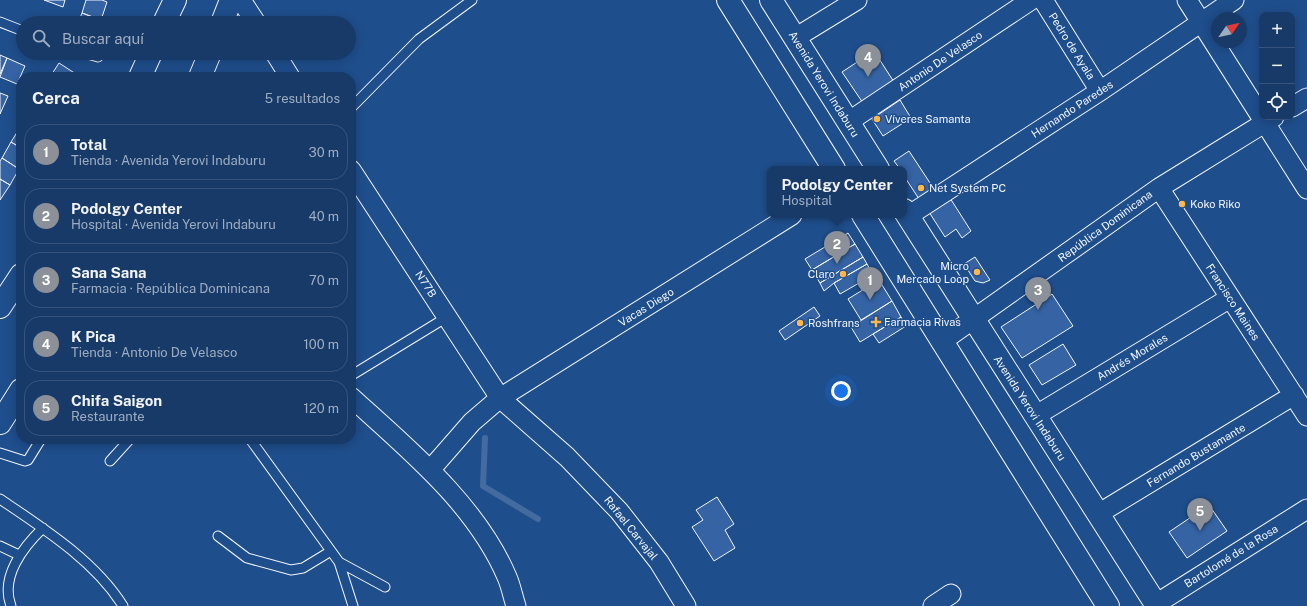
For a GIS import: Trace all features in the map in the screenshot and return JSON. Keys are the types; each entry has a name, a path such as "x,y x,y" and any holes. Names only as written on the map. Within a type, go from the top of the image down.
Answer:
{"street":[{"path":"167,16 175,0"},
{"path":"225,16 231,0"},
{"path":"241,0 251,16"},
{"path":"728,0 832,166"},
{"name":"Avenida Yerovi Indaburu","path":"771,0 876,166"},
{"path":"795,38 857,0"},
{"name":"Antonio De Velasco","path":"848,122 1031,0"},
{"name":"Pedro de Ayala","path":"1043,0 1100,91"},
{"path":"1187,0 1259,106"},
{"name":"Hernando Paredes","path":"907,212 1100,91 1234,0"},
{"path":"142,72 148,60"},
{"path":"202,72 207,60"},
{"path":"279,60 287,72"},
{"path":"1295,105 1307,98"},
{"path":"1269,120 1307,189"},
{"name":"República Dominicana","path":"942,342 1158,188 1269,120"},
{"name":"N77B","path":"356,178 500,398"},
{"name":"Francisco Maines","path":"1158,188 1307,416"},
{"name":"Avenida Yerovi Indaburu","path":"907,215 1034,416 1156,605"},
{"name":"Vacas Diego","path":"431,469 472,422 500,398 787,218"},
{"path":"865,218 1108,606"},
{"path":"0,307 16,283"},
{"name":"Andrés Morales","path":"1034,416 1230,298"},
{"name":"Fernando Bustamante","path":"1098,514 1294,395"},
{"path":"0,423 16,398"},
{"name":"Rafael Carvajal","path":"500,398 567,457 619,511 659,562 686,606"},
{"path":"356,402 431,469 462,505 489,544 507,577 516,606"},
{"name":"Bartolomé de la Rosa","path":"1156,605 1307,509"},
{"path":"933,606 951,594"}],"lane":[{"path":"356,103 419,39 472,0"},
{"path":"0,22 16,28"},
{"path":"356,373 447,317"},
{"path":"0,453 25,462 28,460 38,444"},
{"path":"110,461 125,444"},
{"path":"254,444 339,562 353,606"},
{"path":"0,499 43,528 102,579 123,606"},
{"path":"11,606 7,596 8,581 19,555 43,528"},
{"path":"218,536 248,558 290,570 303,568 331,551"},
{"path":"0,546 19,555"},
{"path":"339,562 385,587"}],"building":[{"path":"44,0 65,0 63,7"},
{"path":"86,0 102,0 107,2 102,16 90,16 82,13"},
{"path":"82,13 90,16 81,16"},
{"path":"874,51 894,82 863,103 842,72"},
{"path":"0,55 7,58 0,74"},
{"path":"7,58 25,66 22,72 16,72 16,84 0,77"},
{"path":"59,63 73,72 53,72"},
{"path":"0,93 8,96 0,114"},
{"path":"900,100 911,118 883,136 872,119"},
{"path":"16,134 16,145 11,142"},
{"path":"11,142 16,145 16,167 2,158"},
{"path":"909,151 934,189 919,199 907,181 907,166 898,166 894,161"},
{"path":"2,158 16,167 16,174 10,185 0,179 0,161"},
{"path":"0,179 10,185 0,200"},
{"path":"950,198 971,231 962,238 956,229 945,237 929,212"},
{"path":"848,233 855,244 812,270 805,259"},
{"path":"855,244 863,257 820,283 812,270"},
{"name":"Claro","path":"863,257 867,264 834,283 824,291 820,283"},
{"name":"Micro Mercado Loop","path":"975,257 990,280 983,283 975,281 964,264"},
{"path":"867,264 873,275 840,294 834,283"},
{"path":"879,280 892,301 861,320 848,299"},
{"path":"1052,294 1073,326 1022,358 1001,327"},
{"path":"892,301 901,317 860,342 851,327"},
{"name":"Roshfrans","path":"814,307 820,316 785,340 779,331"},
{"path":"901,317 906,326 879,343 873,334"},
{"path":"1063,344 1076,365 1042,385 1029,365"},
{"path":"717,497 734,524 725,530 735,548 714,561 692,527 703,520 696,510"},
{"path":"1209,505 1227,531 1187,558 1169,532"}],"waterway":[{"path":"485,438 483,486 538,519"}],"place":[{"name":"K Pica","path":"868,77"},
{"name":"Víveres Samanta","path":"877,119"},
{"name":"Net System PC","path":"921,188"},
{"name":"Koko Riko","path":"1182,204"},
{"name":"Podolgy Center","path":"837,264"},
{"name":"Micro Mercado Loop","path":"977,272"},
{"name":"Claro","path":"843,274"},
{"name":"Total","path":"870,300"},
{"name":"Sana Sana","path":"1038,310"},
{"name":"Farmacia Rivas","path":"876,322"},
{"name":"Roshfrans","path":"800,323"},
{"name":"Chifa Saigon","path":"1200,531"}]}
